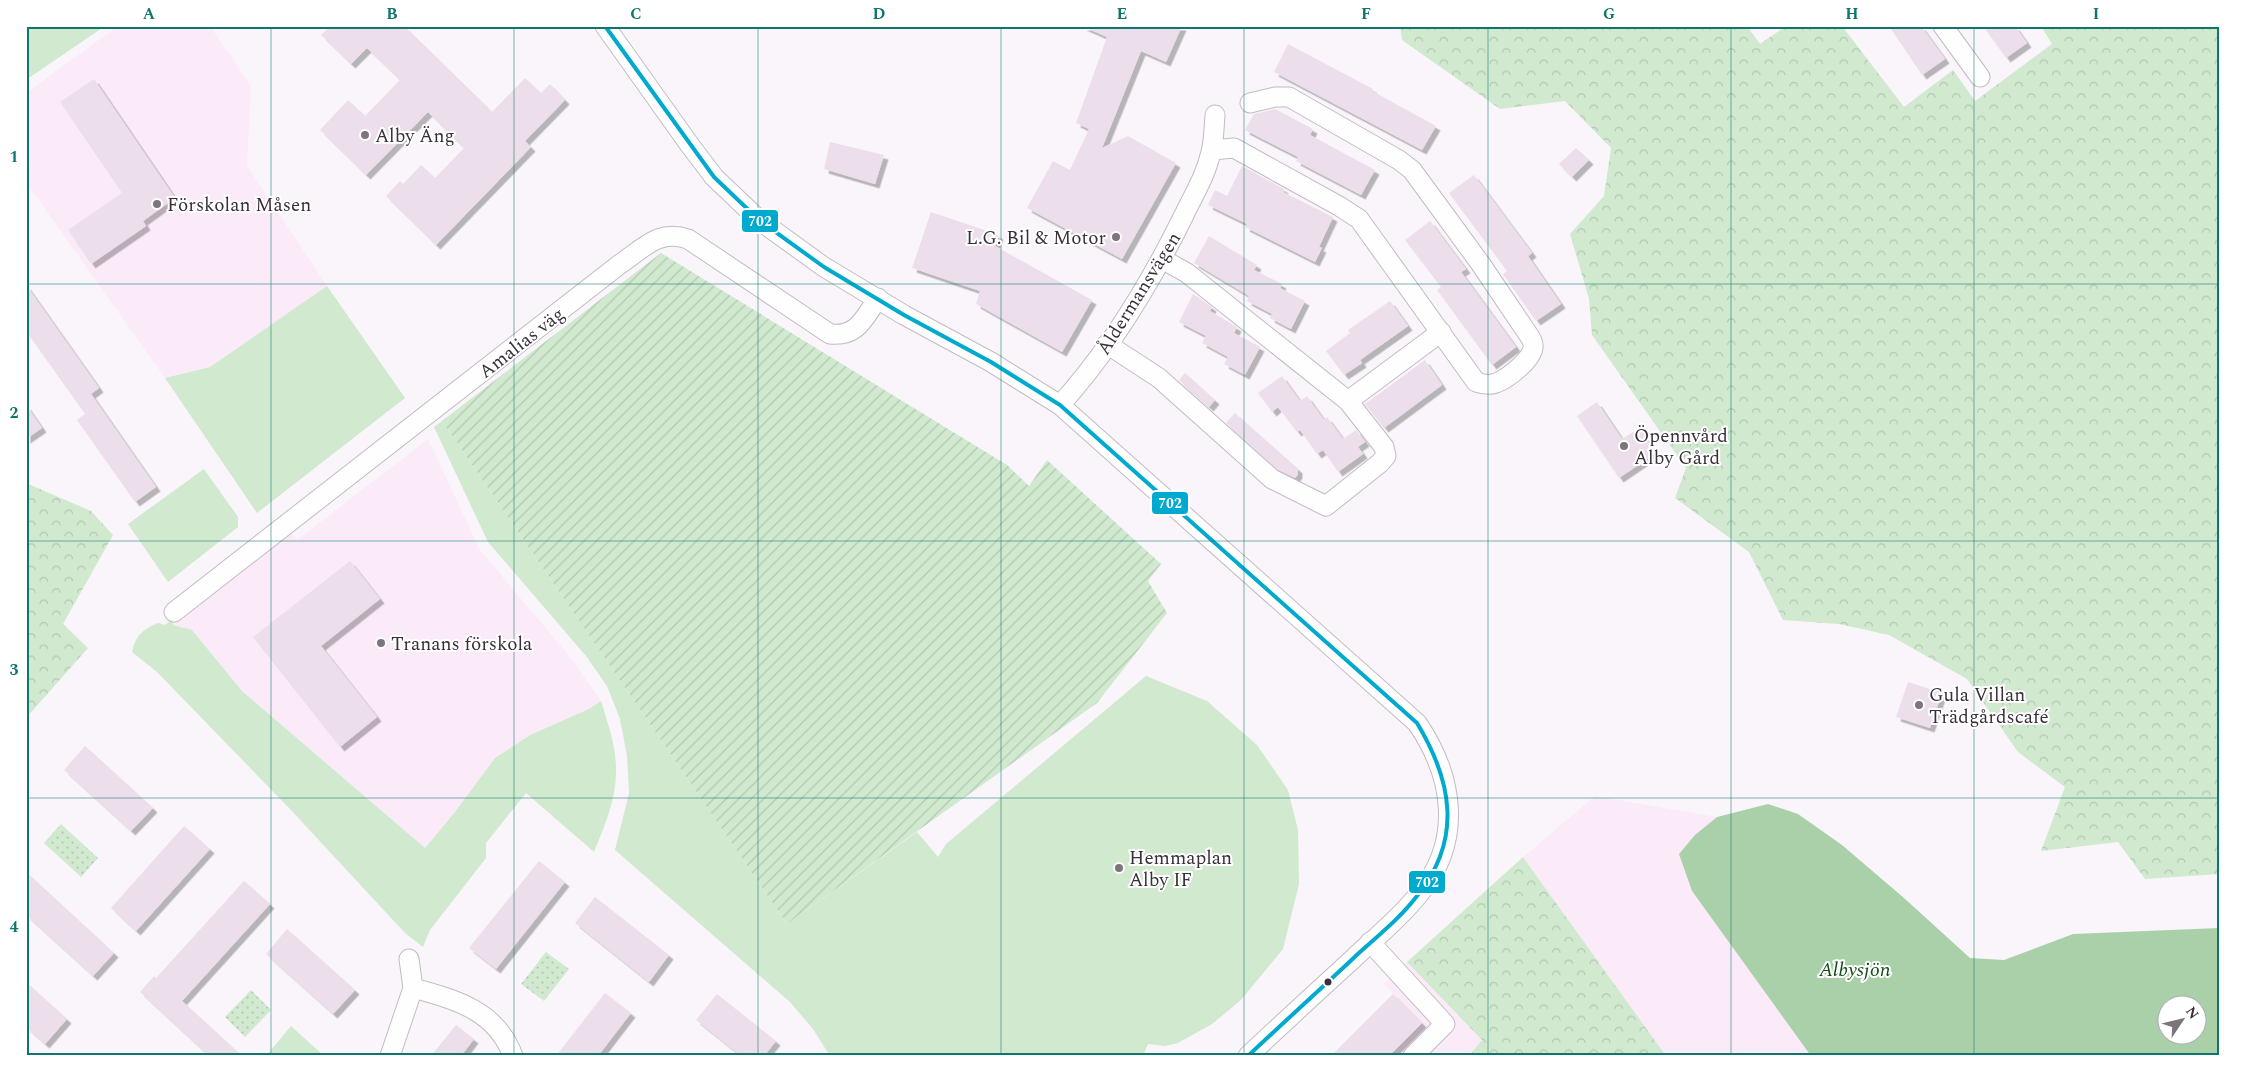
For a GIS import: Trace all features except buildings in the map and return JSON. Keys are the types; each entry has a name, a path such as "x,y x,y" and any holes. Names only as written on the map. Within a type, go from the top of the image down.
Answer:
{"street":[{"path":"605,26 714,177 759,220 784,240 824,267 904,315 992,362 1060,405 1417,723 1428,740 1444,777 1449,803 1449,826 1434,871 1419,894 1248,1056"},
{"path":"1943,26 1980,77"},
{"path":"1212,150 1234,148 1359,219 1476,382 1495,384 1526,362 1532,353 1534,345 1480,263 1431,195 1406,165 1289,97 1275,97 1250,104"},
{"name":"Åldermansvägen","path":"1060,405 1076,389 1162,259 1206,172 1212,150 1214,115"},
{"name":"Amalias väg","path":"174,612 612,270 656,238 676,235 688,239 830,334 841,335 854,331 878,298"},
{"path":"1107,344 1159,378 1272,479 1326,506 1380,463 1386,456 1384,447 1348,401 1187,273 1162,259"},
{"path":"1348,401 1441,332"},
{"path":"1370,942 1445,1024 1412,1056"},
{"path":"390,1056 413,988 409,959"},
{"path":"413,988 476,1010 497,1027 512,1054"}],"shaded area":[{"name":"Förskolan Måsen","path":"118,26 210,26 251,86 247,166 327,286 210,367 165,378 26,182 26,93"},
{"name":"Tranans förskola","path":"428,439 480,550 570,657 601,701 589,709 530,735 495,758 455,812 425,848 242,691 192,630 173,625 172,619 287,527 297,540"},
{"path":"1595,796 1717,817 1695,835 1692,891 1811,1056 1666,1056 1523,857"},
{"path":"1407,962 1482,1040 1469,1056 1331,1056 1393,994 1384,984"}],"green space":[{"path":"26,26 105,26 26,80"},
{"path":"1400,26 1747,26 1760,44 1786,26 1842,26 1904,107 1953,70 1975,101 2052,44 2041,26 2219,26 2219,874 2145,879 2118,842 2041,851 2065,787 2018,752 1967,679 1889,635 1839,624 1783,620 1749,552 1675,498 1686,468 1592,335 1589,299 1570,234 1604,196 1611,148 1565,101 1500,109 1402,40"},
{"path":"661,253 1007,465 1029,486 1047,460 1161,564 1148,581 1167,613 1097,703 787,924 442,421"},
{"path":"327,286 405,398 257,513 165,378 210,367"},
{"path":"442,421 787,924 917,832 938,857 946,844 1146,676 1207,701 1257,745 1288,790 1298,830 1299,884 1283,949 1241,1000 1212,1024 1178,1043 1165,1046 1148,1044 1143,1056 830,1056 813,1029 790,1002 615,850 629,793 627,756 620,719 607,686 586,656 488,542 434,427"},
{"path":"204,469 238,517 238,527 168,582 128,524"},
{"path":"26,483 91,511 113,535 63,624 88,648 26,718 28,571"},
{"path":"172,619 173,625 192,630 242,691 425,848 455,812 495,758 530,735 589,709 601,701 614,746 616,773 612,803 594,852 526,793 486,843 486,858 430,930 423,947 405,933 290,809 157,672 132,652 135,642 144,631 158,623 165,625"},
{"path":"61,824 98,858 81,877 44,843"},
{"path":"1523,857 1666,1056 1469,1056 1482,1040 1407,962"},
{"path":"546,952 569,969 544,1001 521,984"},
{"path":"251,990 271,1010 245,1037 225,1017"},
{"path":"291,1026 324,1056 266,1056"}],"water":[{"name":"Albysjön","path":"1768,804 1798,814 1842,845 1970,958 2004,960 2073,934 2219,928 2219,1056 1811,1056 1692,891 1679,854 1695,835 1717,817"}],"transit line":[{"name":"702","path":"605,26 714,177 759,220 824,267 904,315 991,362 1060,405 1417,723 1429,745 1445,788 1446,832 1441,853 1432,875 1411,904 1397,918 1248,1056"}],"place":[{"name":"Alby Äng","path":"365,135"},
{"name":"Förskolan Måsen","path":"157,204"},
{"name":"L.G. Bil & Motor","path":"1116,237"},
{"name":"Öpennvård Alby Gård","path":"1624,446"},
{"name":"Tranans förskola","path":"381,643"},
{"name":"Gula Villan Trädgårdscafé","path":"1919,705"},
{"name":"Hemmaplan Alby IF","path":"1119,868"}]}
